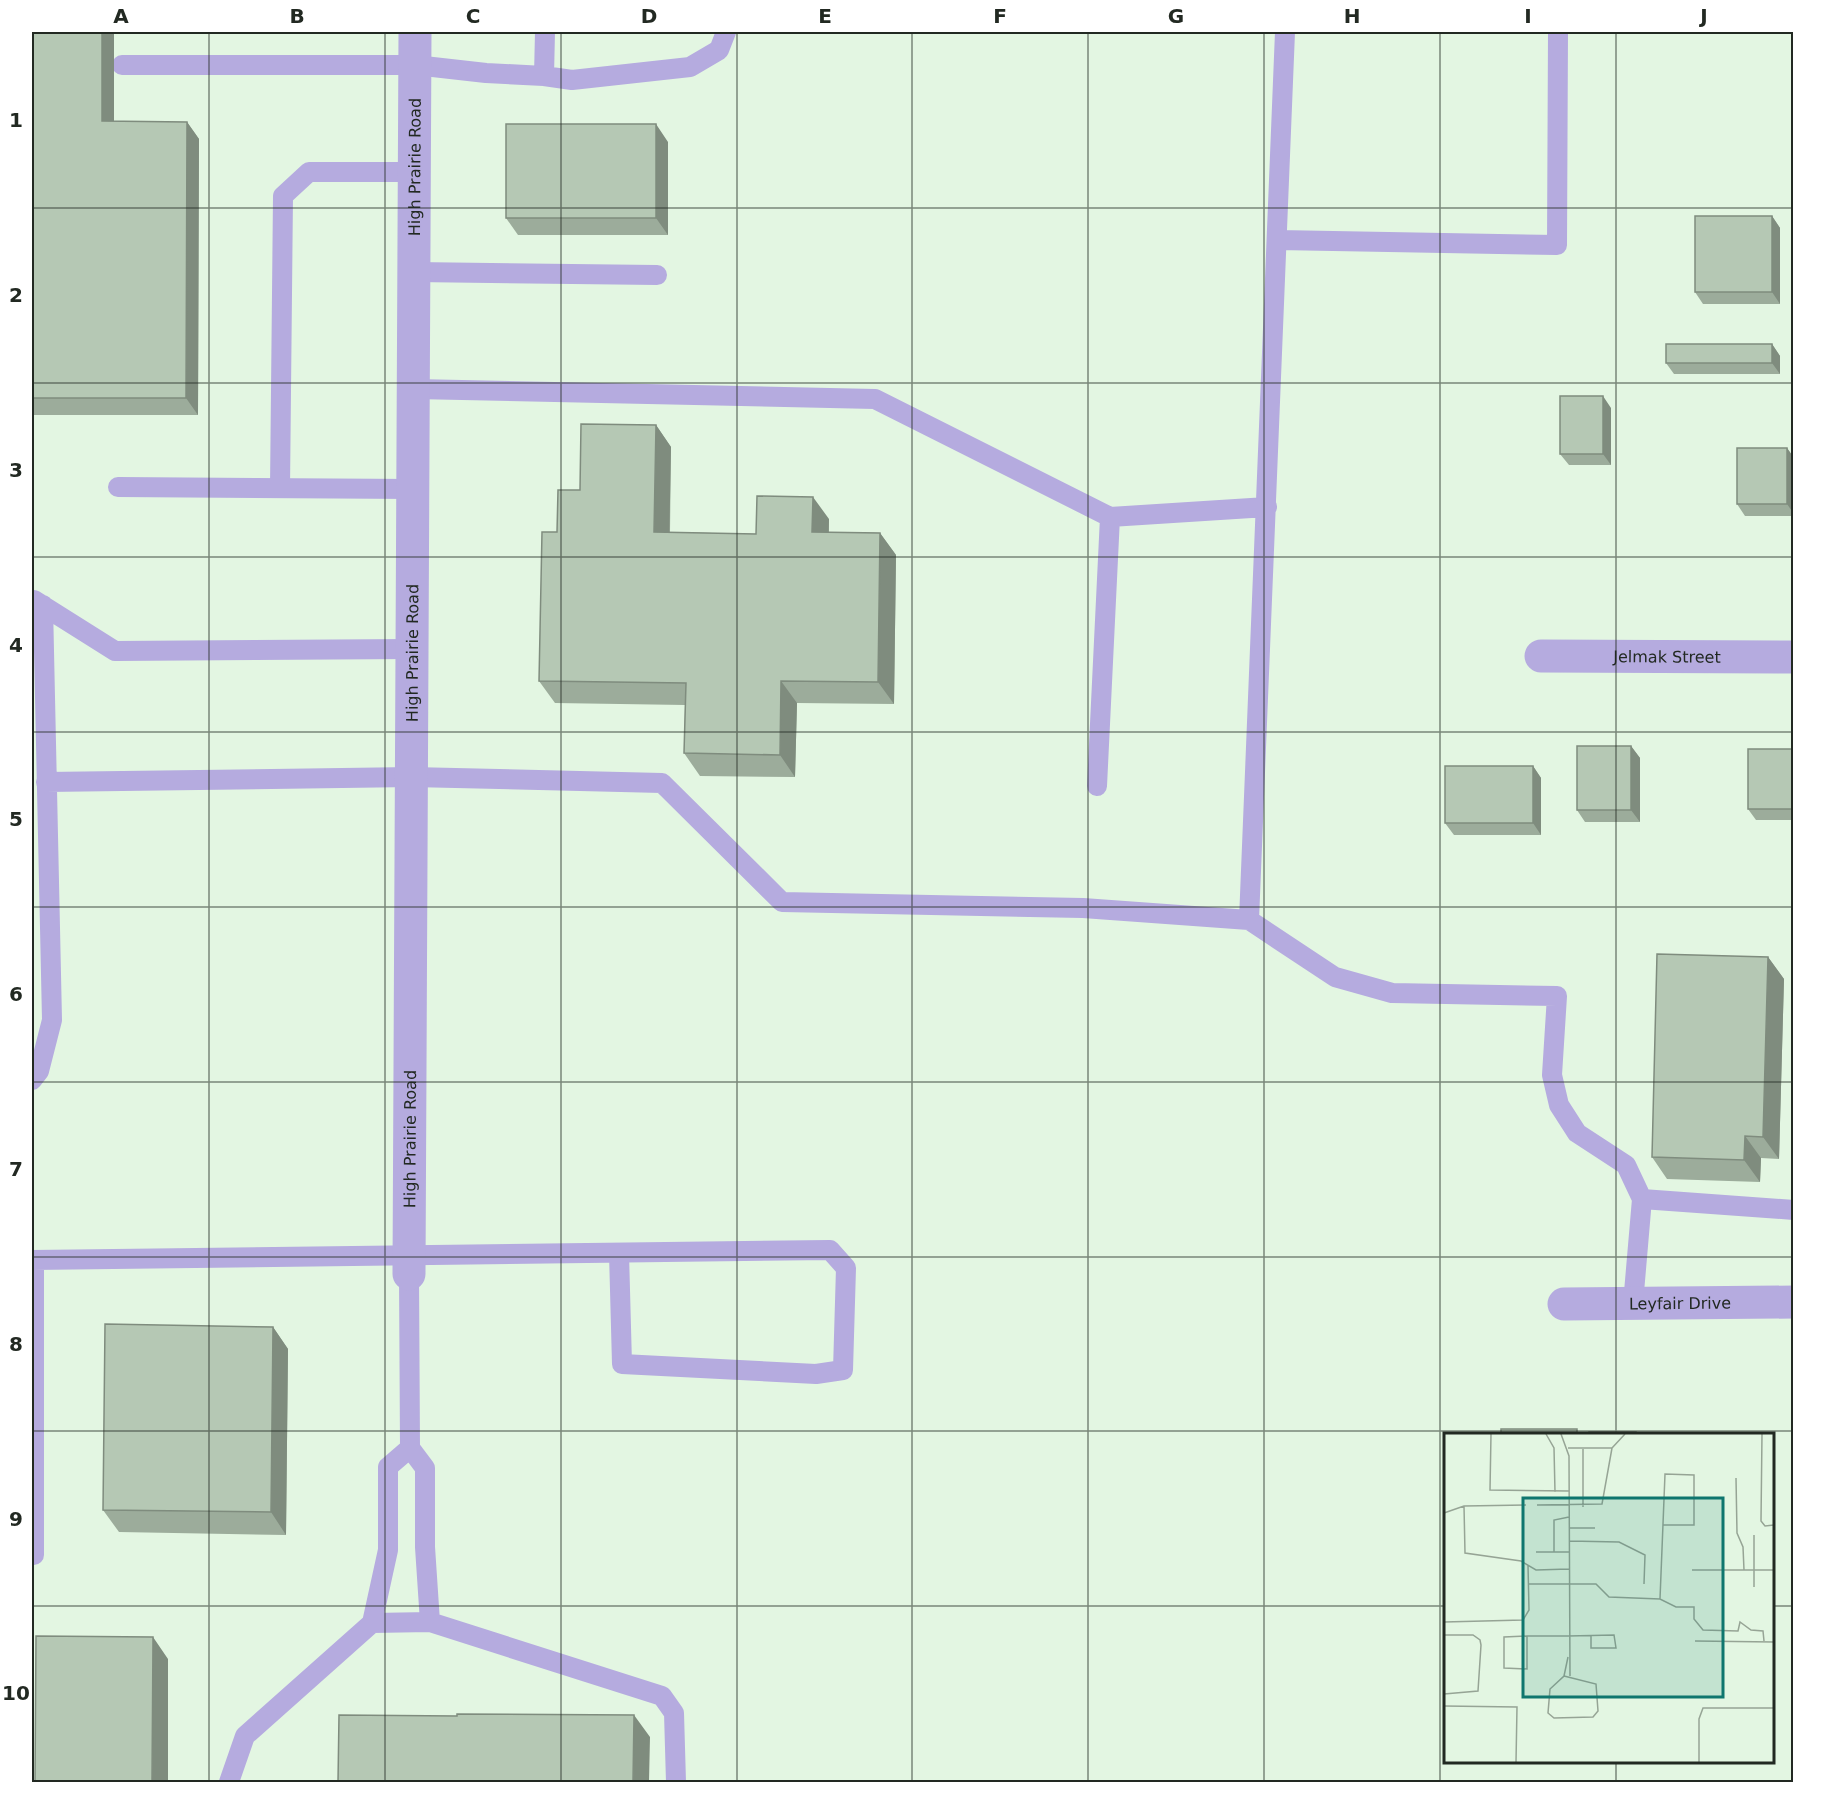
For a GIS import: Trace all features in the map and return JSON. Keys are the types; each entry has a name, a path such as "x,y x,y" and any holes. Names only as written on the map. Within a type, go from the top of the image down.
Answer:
{"street":[{"name":"High Prairie Road","path":"409,1265 415,32"},
{"name":"Jelmak Street","path":"1541,656 1794,657"},
{"name":"Leyfair Drive","path":"1564,1304 1794,1302"}],"lane":[{"path":"544,76 545,32"},
{"path":"122,65 415,65 486,74 544,76 572,80 690,67 718,50 726,32"},
{"path":"1250,920 1285,32"},
{"path":"1278,240 1557,245 1558,32"},
{"path":"280,488 283,196 309,172 415,172"},
{"path":"414,272 657,275"},
{"path":"414,389 875,399 1110,517 1267,507"},
{"path":"118,487 413,489"},
{"path":"1097,786 1110,517"},
{"path":"37,602 115,651 412,650"},
{"path":"32,1080 39,1071 52,1020 46,782 37,602"},
{"path":"46,782 412,777 662,783 782,902 1083,908 1250,920 1335,976 1392,993 1557,996 1552,1075 1560,1105 1577,1133 1626,1165 1642,1199 1633,1304"},
{"path":"1642,1199 1794,1210"},
{"path":"32,1555 34,1555 33,1260 409,1265 619,1253 830,1250 846,1268 843,1370 816,1374 622,1364 619,1253"},
{"path":"409,1265 410,1448 425,1468 425,1546 430,1622"},
{"path":"229,1782 245,1736 372,1623 388,1550 388,1467 410,1448"},
{"path":"372,1623 430,1622 662,1696 674,1713 676,1782"}],"building":[{"path":"32,32 102,32 102,121 187,122 186,398 32,398"},
{"path":"506,124 656,124 656,218 506,218"},
{"path":"1695,216 1772,216 1772,292 1695,292"},
{"path":"1666,344 1772,344 1772,363 1666,363"},
{"path":"1560,396 1603,396 1603,454 1560,454"},
{"path":"581,424 656,425 654,532 756,534 757,496 813,497 812,532 880,533 878,682 781,681 780,755 684,753 686,683 539,681 542,532 557,532 558,490 580,490"},
{"path":"1737,448 1787,448 1787,504 1737,504"},
{"path":"1577,746 1631,746 1631,810 1577,810"},
{"path":"1748,749 1794,749 1794,809 1748,809"},
{"path":"1445,766 1533,766 1533,823 1445,823"},
{"path":"1657,954 1768,957 1763,1137 1745,1136 1744,1160 1652,1157"},
{"path":"105,1324 273,1327 271,1512 103,1510"},
{"path":"1501,1429 1577,1429 1577,1433 1501,1433"},
{"path":"1589,1432 1636,1432 1636,1433"},
{"path":"36,1636 153,1637 152,1782 35,1782"},
{"path":"457,1714 634,1715 633,1782 338,1782 339,1715 457,1716"}]}
